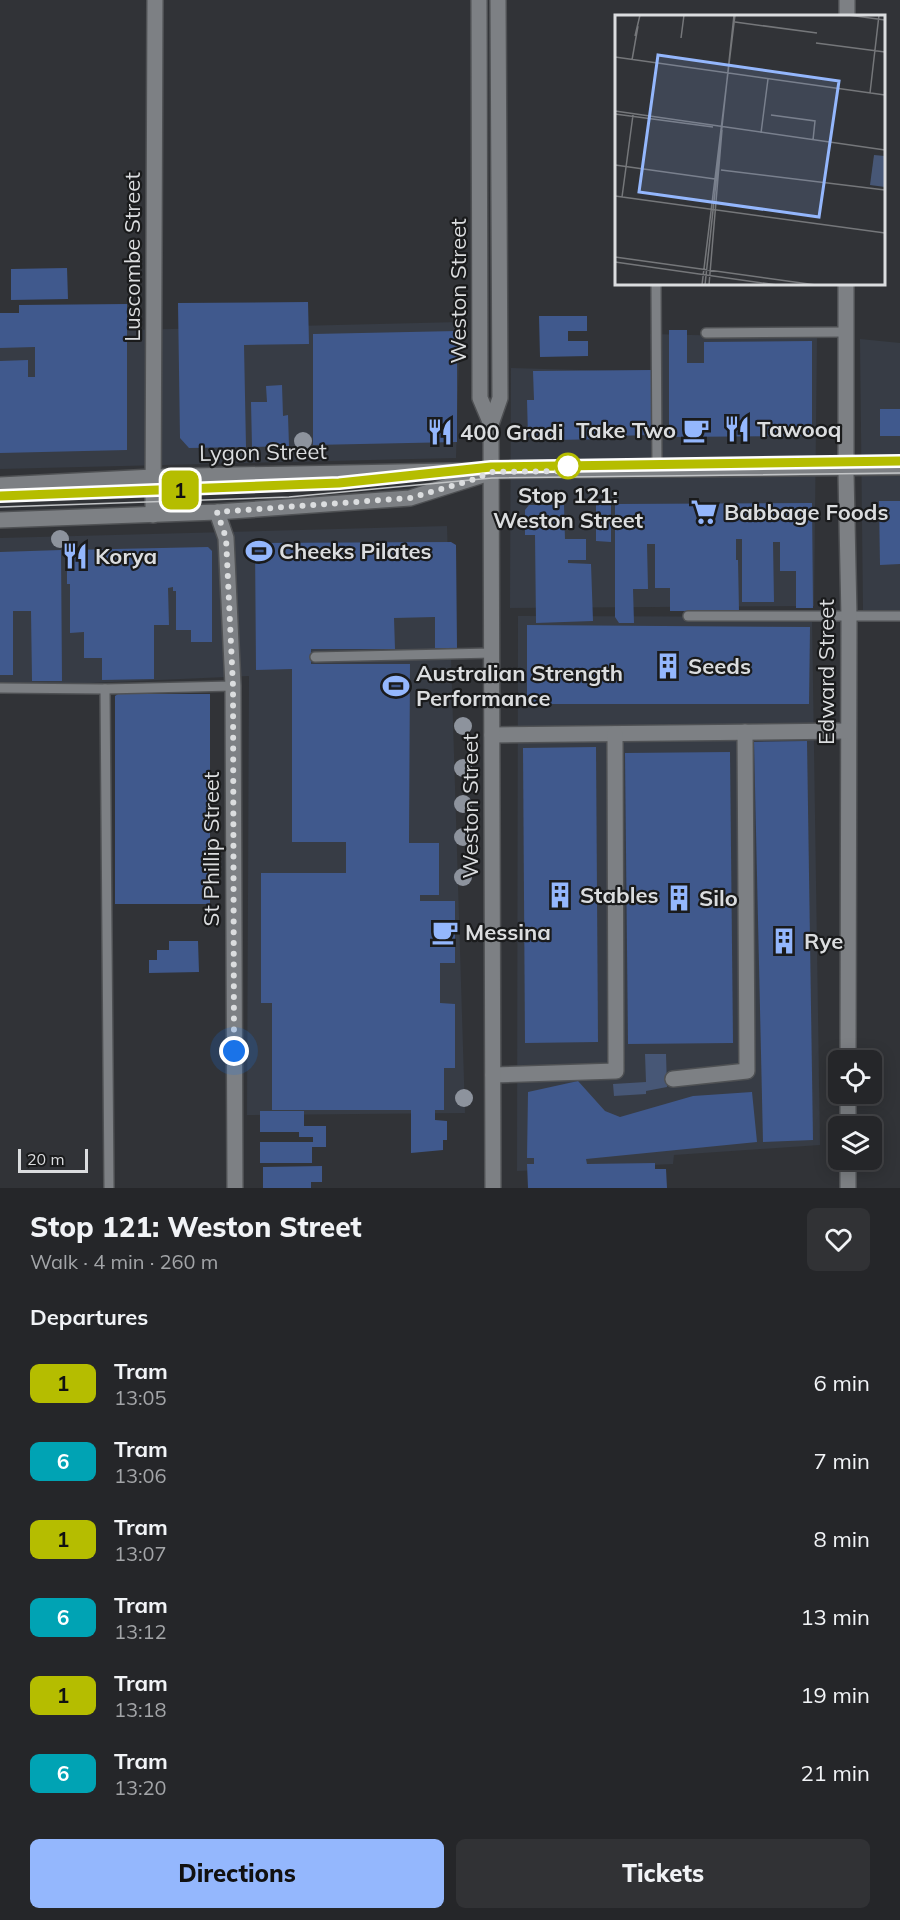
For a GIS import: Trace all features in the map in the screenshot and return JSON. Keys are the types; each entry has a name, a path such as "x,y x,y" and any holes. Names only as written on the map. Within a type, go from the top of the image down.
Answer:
{"street":[{"name":"Luscombe Street","path":"153,515 155,0"},
{"name":"Weston Street","path":"479,0 480,399 491,424"},
{"name":"Weston Street","path":"493,1188 491,424 500,399 498,0"},
{"path":"480,156 499,156"},
{"name":"Edward Street","path":"846,285 849,617 848,1050"},
{"name":"Lygon Street","path":"0,485 153,477 450,471 900,467"},
{"name":"Lygon Street","path":"0,520 217,512 410,498 492,472"},
{"name":"St Phillip Street","path":"217,512 226,538 233,686 235,1188"},
{"path":"492,735 848,730"},
{"path":"673,1079 747,1071 745,732"},
{"path":"493,1074 616,1071 615,734"},
{"path":"848,1170 848,1188"}],"lane":[{"path":"656,285 657,470"},
{"path":"705,333 846,332"},
{"path":"688,616 900,616"},
{"path":"315,657 492,653"},
{"path":"0,688 105,689 233,686"},
{"path":"105,689 109,1188"}],"shaded area":[{"path":"460,322 456,458 0,469 0,333"},
{"path":"650,334 817,338 814,606 510,608 511,368 652,372"},
{"path":"860,339 900,343 900,610 863,611"},
{"path":"447,526 465,1113 247,1115 249,676 0,687 0,538"},
{"path":"518,616 812,617 820,1145 674,1155 673,1164 517,1171"},
{"path":"645,1054 666,1054 667,1087 646,1091 646,1094 614,1096 613,1084 646,1082"}],"building":[{"path":"67,268 68,299 11,300 11,269"},
{"path":"308,302 309,344 244,345 246,447 189,448 180,438 178,303"},
{"path":"127,304 127,450 0,453 0,361 28,360 28,377 35,377 35,347 0,348 0,313 19,313 19,305"},
{"path":"539,316 587,316 587,331 568,331 568,341 588,341 588,356 540,357"},
{"path":"669,330 687,330 687,363 704,363 704,342 812,341 812,431 808,436 669,437"},
{"path":"457,331 457,442 313,445 313,334"},
{"path":"651,370 652,435 611,436 602,434 602,439 559,440 559,435 528,437 527,400 534,400 533,371"},
{"path":"282,385 283,416 288,415 289,446 252,447 251,402 267,402 266,386"},
{"path":"880,409 900,409 900,436 880,436"},
{"path":"879,501 900,501 900,564 880,565"},
{"path":"812,503 813,608 796,608 796,571 780,571 780,542 773,542 774,602 742,602 742,539 736,539 739,611 670,611 670,588 655,588 655,544 647,544 648,589 633,589 634,623 619,623 615,617 615,504"},
{"path":"596,504 611,504 611,542 596,541"},
{"path":"529,505 564,505 565,539 586,539 586,560 568,560 568,563 591,564 593,621 536,623 535,535 525,535 525,510"},
{"path":"451,542 456,545 457,648 435,648 435,617 394,618 395,649 311,649 311,664 410,664 409,843 439,843 439,895 420,895 420,901 455,901 455,963 440,963 440,1003 455,1004 455,1068 444,1068 444,1110 435,1110 435,1120 447,1121 447,1140 443,1140 443,1150 411,1153 411,1110 272,1110 272,1003 261,1003 261,873 346,873 346,842 292,842 292,669 256,670 255,543"},
{"path":"208,547 212,551 212,642 191,642 191,630 176,630 176,591 173,591 173,587 168,588 169,625 154,625 154,679 102,680 102,658 84,658 84,632 70,633 67,550"},
{"path":"61,550 62,681 32,681 31,611 13,611 13,675 0,675 0,552"},
{"name":"Seeds","path":"527,625 810,627 809,704 527,704"},
{"path":"118,694 210,694 210,904 115,904 115,696"},
{"name":"Rye","path":"807,741 813,1140 763,1142 754,742"},
{"name":"Stables","path":"596,747 598,1042 525,1043 523,748"},
{"name":"Silo","path":"730,752 733,1043 628,1044 625,753"},
{"path":"169,941 198,941 199,972 149,973 149,960 157,960 157,950 169,950"},
{"path":"578,1081 605,1111 620,1117 693,1096 752,1092 757,1142 586,1159 587,1164 655,1163 655,1169 666,1169 667,1188 528,1188 527,1164 534,1164 534,1158 527,1158 528,1092"},
{"path":"260,1111 304,1111 304,1126 326,1126 326,1147 312,1147 312,1163 260,1163 260,1142 313,1142 313,1137 299,1137 299,1132 260,1132"},
{"path":"322,1166 322,1182 311,1182 311,1188 263,1188 263,1167"}],"tram line":[{"path":"0,496 339,483 491,467 900,461"},
{"name":"1","path":"0,496 293,486 491,467 900,461"},
{"path":"0,507 289,497 492,478 900,473"}],"place":[{"name":"Tawooq","path":"737,429"},
{"name":"Take Two","path":"696,430"},
{"name":"400 Gradi","path":"440,432"},
{"name":"Stop 121: Weston Street","path":"568,466"},
{"name":"Babbage Foods","path":"704,512"},
{"name":"Cheeks Pilates","path":"259,551"},
{"name":"Korya","path":"75,556"},
{"name":"Seeds","path":"668,666"},
{"name":"Australian Strength Performance","path":"396,686"},
{"name":"Stables","path":"560,895"},
{"name":"Silo","path":"679,898"},
{"name":"Messina","path":"445,932"},
{"name":"Rye","path":"784,941"}],"route":[{"path":"234,1051 233,686 226,538 217,512 410,498 492,472 574,471 568,466"}]}
